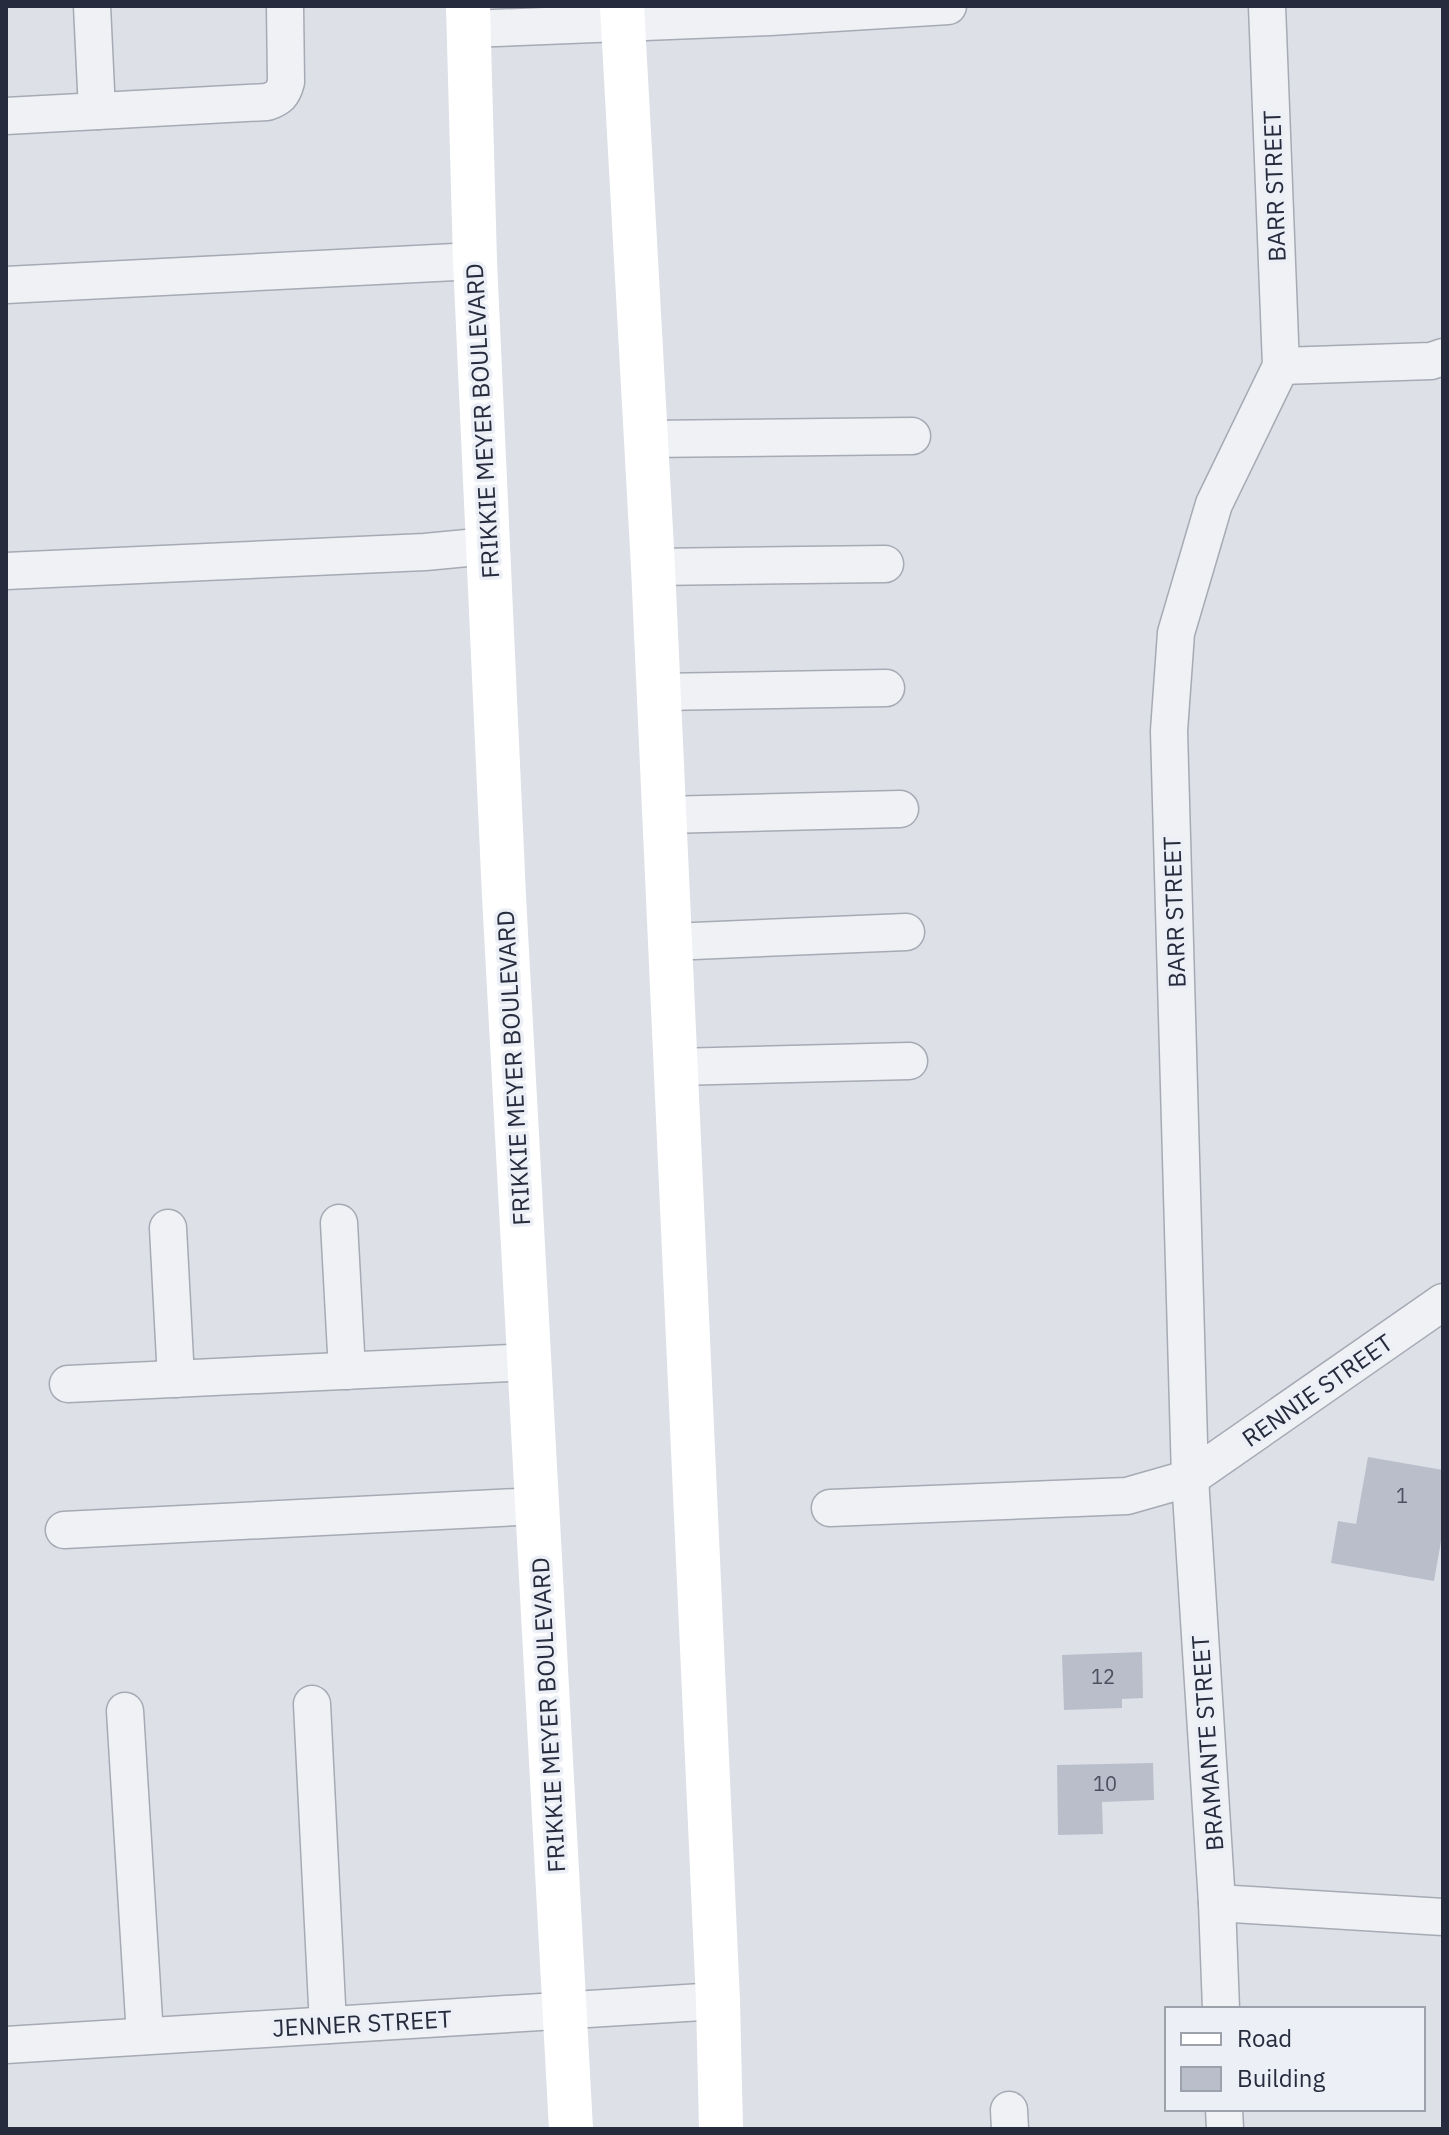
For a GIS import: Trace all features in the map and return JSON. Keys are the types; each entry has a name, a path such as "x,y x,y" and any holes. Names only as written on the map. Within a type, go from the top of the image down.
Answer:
{"main road":[{"path":"622,14 653,567 718,2001 721,2129"},
{"name":"FRIKKIE MEYER BOULEVARD","path":"468,18 488,546 571,2129"}],"street":[{"path":"92,6 97,111"},
{"path":"6,116 267,102 283,92 286,82 285,6"},
{"path":"468,18 622,14 770,17 948,6"},
{"name":"BARR STREET","path":"1190,1478 1169,731 1176,633 1214,504 1281,366 1267,6"},
{"path":"6,285 475,261"},
{"path":"1281,366 1431,361 1443,357"},
{"path":"645,439 912,436"},
{"path":"6,571 425,552 488,546"},
{"path":"653,567 885,564"},
{"path":"658,692 886,688"},
{"path":"664,815 900,809"},
{"path":"670,942 906,932"},
{"path":"675,1067 909,1061"},
{"path":"339,1223 347,1371"},
{"path":"168,1228 176,1379"},
{"name":"RENNIE STREET","path":"830,1508 1127,1496 1190,1478 1443,1302"},
{"path":"68,1384 529,1362"},
{"name":"BRAMANTE STREET","path":"1190,1478 1221,2007"},
{"path":"64,1530 537,1506"},
{"path":"312,1704 328,2025"},
{"path":"125,1711 145,2036"},
{"path":"1217,1903 1443,1917"},
{"name":"JENNER STREET","path":"6,2045 718,2001"}],"building":[{"path":"1368,1457 1443,1470 1443,1530 1434,1581 1331,1563 1338,1521 1356,1524"},
{"path":"1142,1652 1143,1698 1122,1699 1122,1708 1064,1710 1062,1655"},
{"path":"1153,1763 1154,1800 1102,1802 1103,1834 1058,1835 1057,1765"}]}
